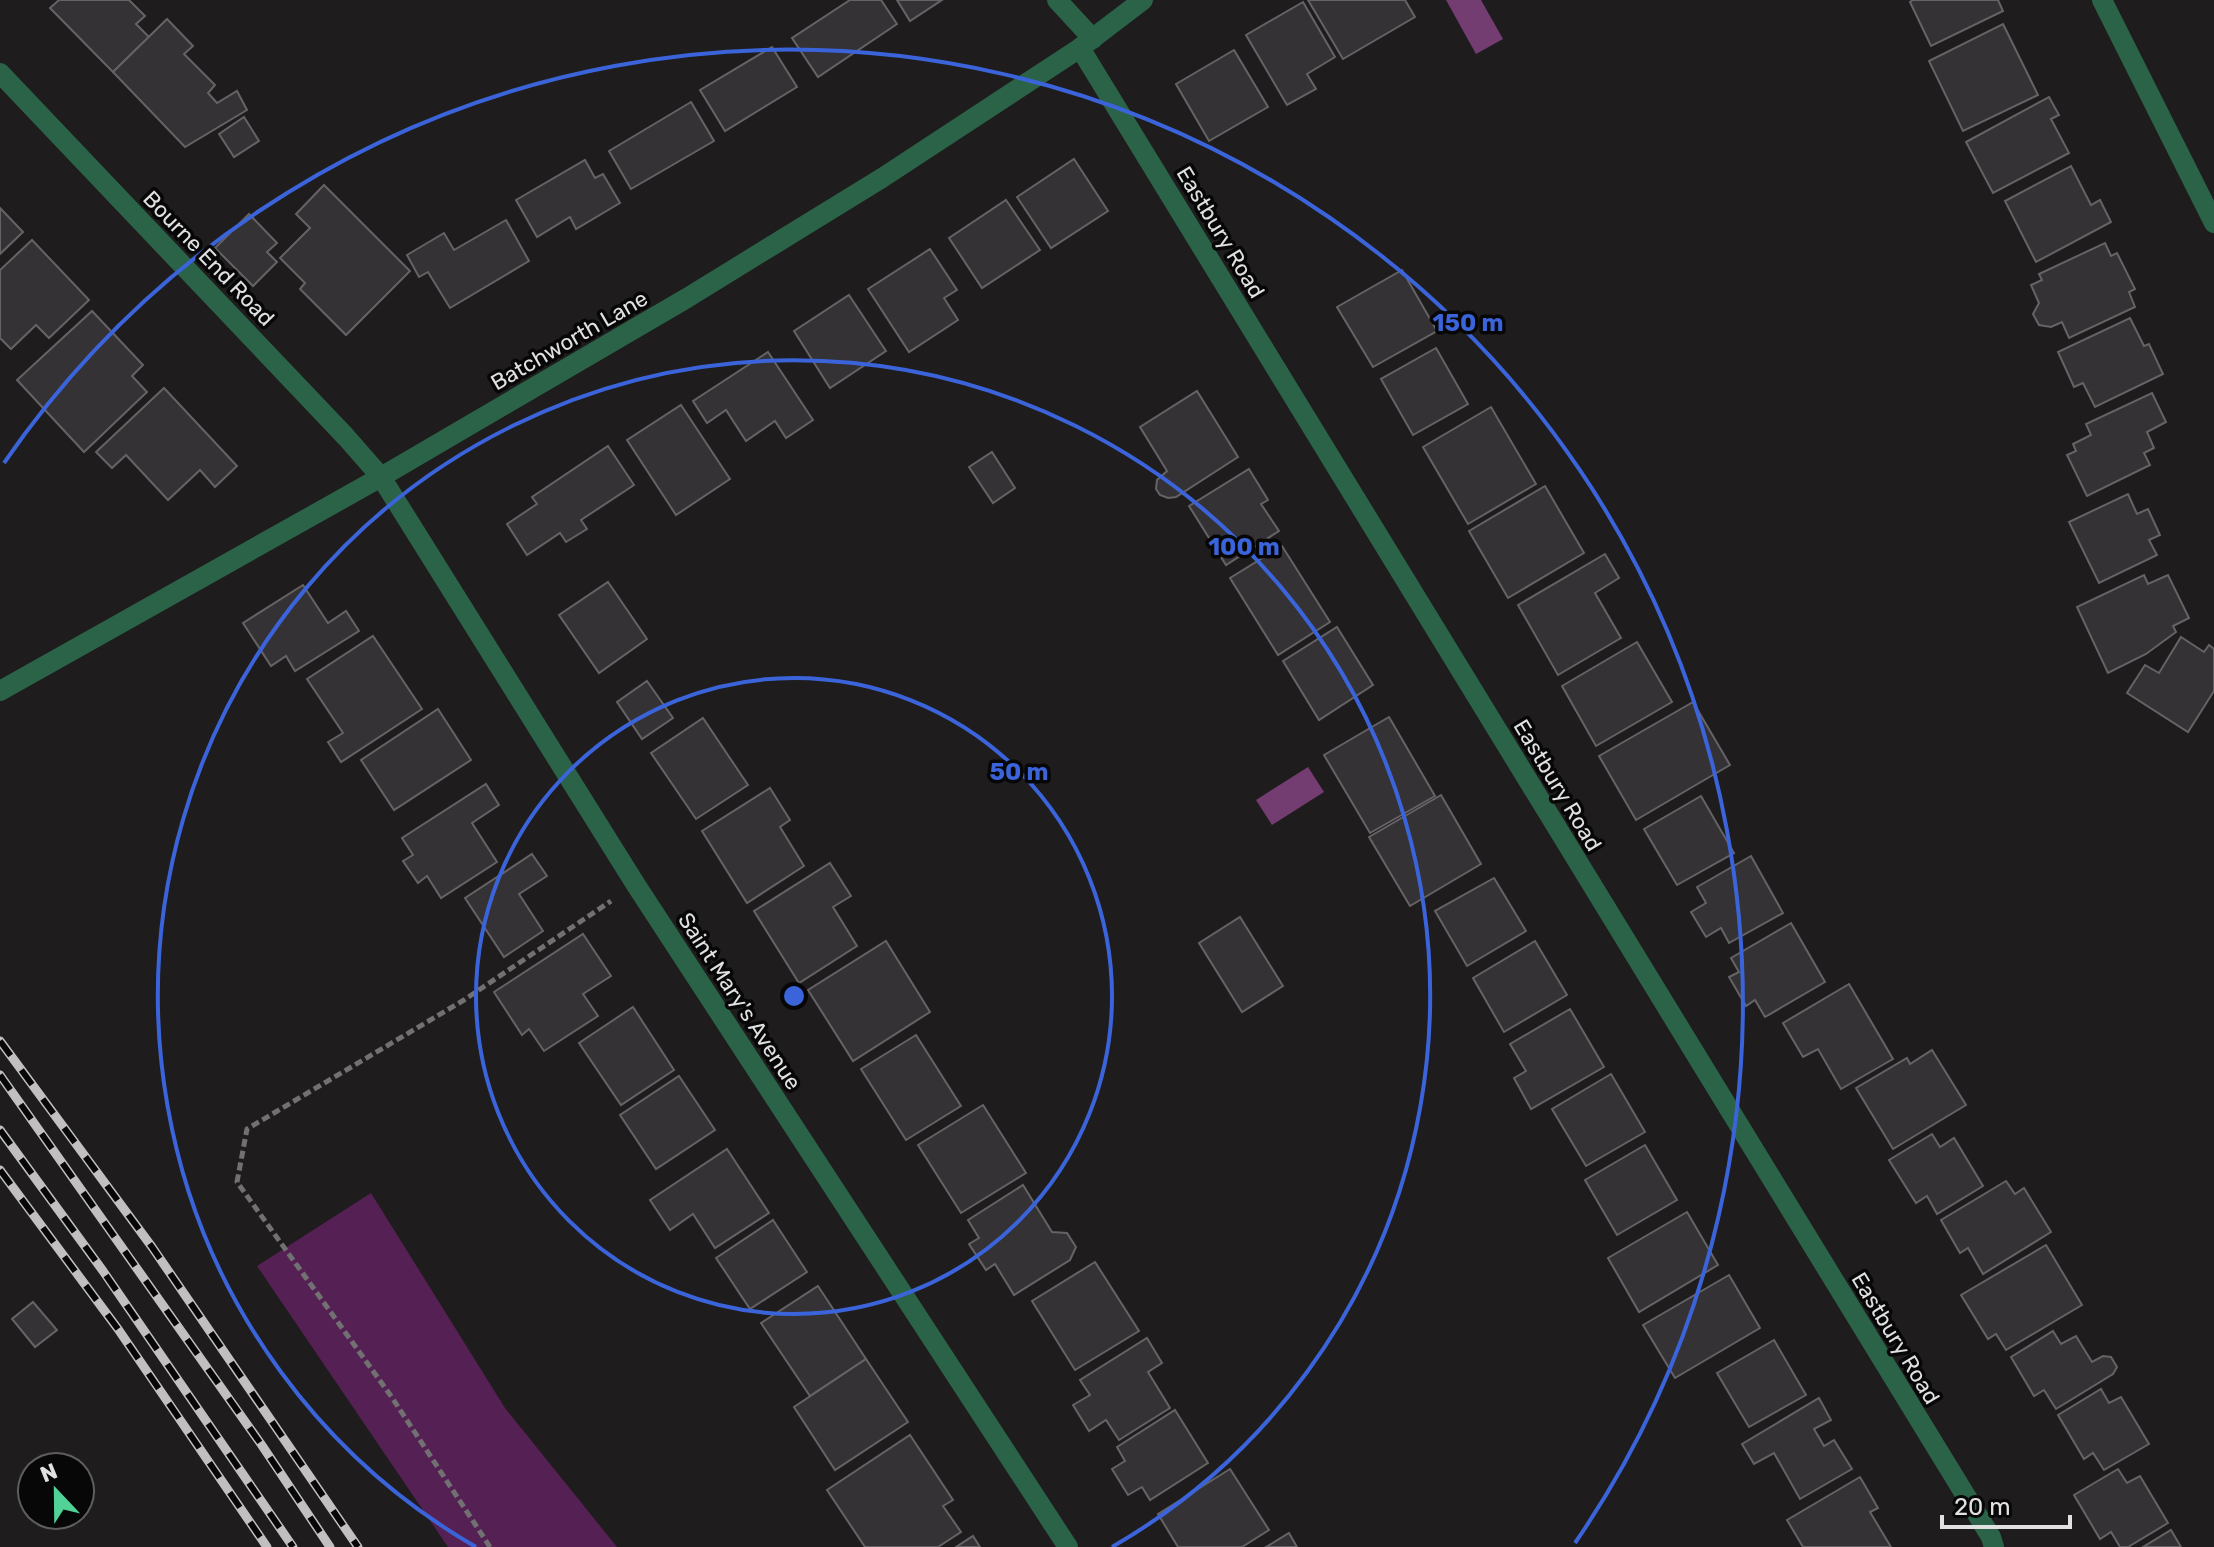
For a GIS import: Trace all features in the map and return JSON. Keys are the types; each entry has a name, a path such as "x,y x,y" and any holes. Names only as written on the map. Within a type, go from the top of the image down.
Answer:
{"street":[{"name":"Eastbury Road","path":"1057,0 1087,43 1991,1537 1994,1547"},
{"name":"Batchworth Lane","path":"0,691 381,477 687,298 882,178 1087,43 1143,0"},
{"path":"2102,0 2214,223"},
{"name":"Bourne End Road","path":"0,73 381,477"},
{"name":"Saint Mary's Avenue","path":"381,477 636,885 1068,1547"}],"path":[{"path":"490,1547 391,1396 237,1182 247,1129 464,1000 636,885"}],"shaded area":[{"path":"1446,0 1481,0 1503,39 1476,54"},
{"path":"1308,767 1324,792 1272,825 1256,800"},
{"path":"371,1193 505,1408 617,1547 448,1547 257,1266"}],"building":[{"path":"59,0 129,0 145,16 136,24 149,37 113,72 50,8"},
{"path":"850,0 881,0 897,24 818,77 792,38"},
{"path":"897,0 942,0 910,21"},
{"path":"1308,0 1405,0 1415,17 1343,59"},
{"path":"1998,0 2003,11 1931,46 1910,2"},
{"path":"1303,2 1335,57 1307,74 1316,89 1287,105 1246,35"},
{"path":"167,19 193,46 184,54 215,85 208,93 217,103 237,91 247,110 185,147 113,72"},
{"path":"2003,24 2038,95 1963,131 1929,61"},
{"path":"772,47 797,87 725,131 700,90"},
{"path":"1234,50 1268,107 1209,141 1176,84"},
{"path":"2049,97 2059,115 2051,119 2069,153 1993,193 1966,142"},
{"path":"691,102 714,141 631,189 609,151"},
{"path":"244,117 259,141 234,157 219,134"},
{"path":"1074,159 1108,211 1051,248 1017,197"},
{"path":"585,160 595,178 603,174 620,203 576,229 570,217 537,237 516,200"},
{"path":"2071,166 2091,205 2100,200 2111,222 2036,262 2005,201"},
{"path":"324,185 410,271 346,335 300,289 305,283 280,258 310,228 296,214"},
{"path":"1006,200 1040,250 982,288 949,238"},
{"path":"0,208 23,232 0,254"},
{"path":"249,214 277,243 267,252 277,262 253,286 215,248"},
{"path":"506,220 529,261 450,308 428,272 419,277 407,255 444,233 454,250"},
{"path":"32,240 89,300 49,338 36,325 11,349 0,338 0,270"},
{"path":"2105,243 2111,256 2117,253 2135,289 2129,292 2135,307 2069,338 2062,322 2051,327 2039,325 2033,314 2039,303 2031,285 2042,280 2039,274"},
{"path":"930,249 957,290 944,298 958,320 909,352 868,289"},
{"path":"1402,270 1437,331 1373,367 1337,307"},
{"path":"849,295 886,351 830,388 794,331"},
{"path":"92,311 143,365 132,376 147,392 84,452 17,380"},
{"path":"2130,318 2144,346 2149,344 2163,374 2095,407 2083,383 2074,387 2058,352"},
{"path":"1436,348 1468,404 1413,435 1381,379"},
{"path":"768,352 813,420 786,438 775,421 746,441 726,410 707,423 693,401"},
{"path":"164,388 237,466 215,487 200,470 168,500 126,455 112,468 96,452"},
{"path":"1197,391 1238,457 1176,497 1168,498 1156,489 1157,480 1167,471 1140,427"},
{"path":"2152,393 2166,422 2147,432 2154,448 2144,453 2150,465 2087,496 2067,455 2076,451 2073,444 2091,435 2086,424"},
{"path":"681,405 730,479 676,515 627,440"},
{"path":"1491,407 1536,484 1468,524 1423,447"},
{"path":"608,446 634,485 581,520 587,529 566,542 560,533 527,555 507,524 537,504 532,497"},
{"path":"992,452 1015,488 993,503 969,467"},
{"path":"1249,469 1268,500 1261,504 1279,531 1226,565 1189,506"},
{"path":"1545,486 1584,553 1508,598 1469,531"},
{"path":"2128,494 2137,514 2148,509 2160,535 2149,540 2157,555 2099,583 2069,522"},
{"path":"1282,546 1330,622 1278,655 1230,578"},
{"path":"1605,554 1619,578 1595,593 1621,638 1558,675 1518,605"},
{"path":"2144,575 2148,584 2168,575 2189,618 2173,626 2176,632 2146,654 2108,673 2077,607"},
{"path":"608,582 647,639 599,673 559,615"},
{"path":"303,585 328,623 346,611 359,631 295,671 286,656 271,666 243,623"},
{"path":"1337,627 1373,685 1319,720 1283,661"},
{"path":"373,636 422,709 341,762 328,742 343,733 307,679"},
{"path":"2181,637 2204,652 2209,645 2214,649 2214,691 2188,732 2127,693 2145,665 2159,673"},
{"path":"1637,642 1672,702 1596,746 1562,686"},
{"path":"647,681 673,718 642,739 617,702"},
{"path":"1693,702 1730,765 1636,820 1599,756"},
{"path":"438,709 471,760 394,810 361,760"},
{"path":"1389,717 1435,796 1370,833 1324,755"},
{"path":"703,718 748,785 696,819 651,753"},
{"path":"486,784 499,805 472,823 497,862 441,898 427,876 418,883 403,861 413,855 402,838"},
{"path":"770,788 790,820 780,827 804,866 747,903 702,831"},
{"path":"1441,795 1481,864 1410,906 1369,837"},
{"path":"1701,796 1734,853 1677,885 1644,829"},
{"path":"532,854 547,876 519,894 543,931 504,957 465,898"},
{"path":"1751,856 1783,913 1729,943 1721,928 1706,937 1691,912 1706,903 1697,887"},
{"path":"830,863 851,896 833,907 857,946 799,983 754,911"},
{"path":"1494,878 1526,931 1467,966 1435,911"},
{"path":"1240,917 1283,986 1242,1012 1199,943"},
{"path":"1791,923 1825,982 1765,1017 1755,1000 1746,1006 1729,977 1739,972 1731,958"},
{"path":"583,934 611,976 583,994 598,1016 544,1051 529,1029 522,1035 494,992"},
{"path":"886,941 930,1012 853,1061 808,990"},
{"path":"1535,941 1567,995 1504,1032 1473,978"},
{"path":"1849,984 1893,1059 1841,1089 1818,1049 1803,1057 1783,1023"},
{"path":"633,1007 674,1070 621,1105 579,1043"},
{"path":"1570,1009 1604,1067 1531,1109 1514,1078 1526,1071 1510,1044"},
{"path":"916,1035 961,1106 906,1140 861,1069"},
{"path":"1932,1050 1966,1105 1893,1149 1856,1088 1907,1058 1910,1064"},
{"path":"1611,1074 1645,1132 1586,1166 1552,1109"},
{"path":"679,1076 715,1130 656,1169 620,1115"},
{"path":"983,1105 1026,1173 961,1213 918,1145"},
{"path":"1932,1134 1940,1147 1954,1138 1983,1186 1937,1214 1927,1196 1916,1203 1889,1160"},
{"path":"1645,1145 1677,1200 1617,1235 1585,1180"},
{"path":"727,1149 769,1213 715,1248 693,1214 670,1230 650,1200"},
{"path":"2006,1181 2015,1194 2024,1188 2051,1232 1983,1274 1968,1248 1960,1253 1941,1220"},
{"path":"1023,1185 1052,1232 1067,1233 1076,1247 1070,1260 1014,1295 995,1264 986,1270 969,1244 979,1238 968,1220"},
{"path":"1687,1212 1718,1265 1639,1312 1608,1258"},
{"path":"773,1220 807,1272 750,1309 716,1258"},
{"path":"2046,1245 2082,1305 2006,1350 1996,1334 1988,1339 1961,1295"},
{"path":"1095,1262 1139,1331 1075,1370 1032,1301"},
{"path":"1729,1275 1760,1328 1675,1378 1643,1325"},
{"path":"818,1286 866,1359 810,1396 761,1323"},
{"path":"33,1302 57,1330 35,1347 12,1319"},
{"path":"2053,1331 2061,1344 2076,1336 2092,1362 2103,1356 2111,1357 2117,1367 2113,1374 2056,1409 2044,1390 2034,1396 2011,1357"},
{"path":"1147,1338 1162,1363 1148,1372 1170,1408 1119,1440 1106,1420 1089,1431 1073,1405 1090,1395 1080,1380"},
{"path":"1774,1340 1806,1395 1749,1427 1717,1373"},
{"path":"866,1359 908,1422 835,1470 794,1407"},
{"path":"2101,1389 2109,1403 2121,1397 2149,1444 2104,1470 2093,1453 2084,1459 2058,1415"},
{"path":"1819,1398 1831,1420 1814,1429 1824,1446 1834,1440 1852,1469 1800,1499 1774,1453 1754,1464 1742,1444"},
{"path":"1175,1410 1208,1463 1150,1500 1142,1487 1128,1495 1112,1469 1125,1461 1117,1447"},
{"path":"910,1435 953,1500 943,1506 961,1532 938,1547 865,1547 827,1490"},
{"path":"1230,1469 1269,1530 1242,1547 1178,1547 1158,1514"},
{"path":"2118,1469 2127,1483 2140,1476 2168,1523 2128,1547 2120,1547 2111,1532 2100,1539 2074,1495"},
{"path":"1860,1477 1878,1508 1870,1512 1891,1547 1803,1547 1787,1520"},
{"path":"2171,1530 2181,1547 2143,1547"},
{"path":"1289,1533 1297,1547 1266,1547"},
{"path":"973,1536 980,1547 956,1547"}],"railway":[{"path":"0,1041 152,1247 358,1547"},
{"path":"0,1075 261,1444 330,1547"},
{"path":"0,1130 103,1271 293,1547"},
{"path":"0,1170 118,1329 267,1547"}]}
